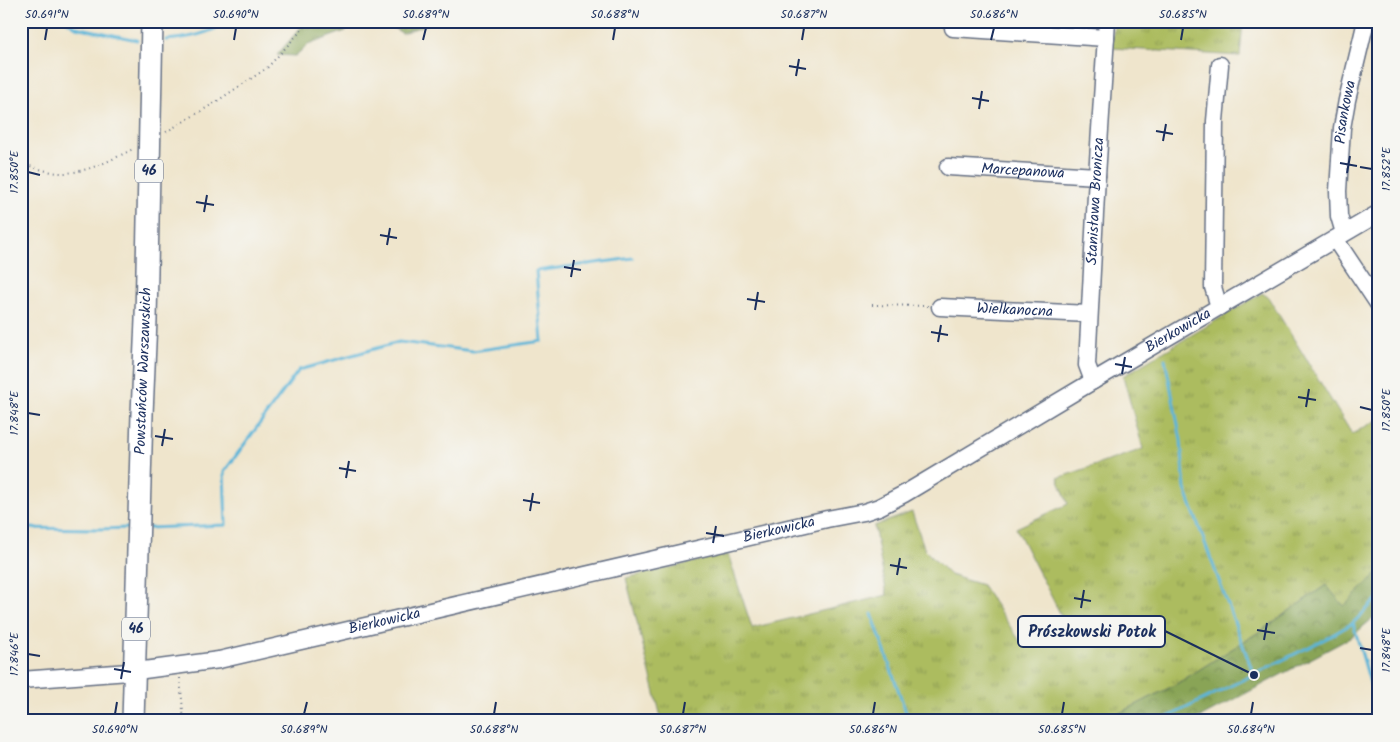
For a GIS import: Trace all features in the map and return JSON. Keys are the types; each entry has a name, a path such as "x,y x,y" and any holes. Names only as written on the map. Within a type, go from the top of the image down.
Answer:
{"main road":[{"name":"Powstańców Warszawskich","path":"134,721 146,320 152,21"}],"street":[{"name":"Pisankowa","path":"1340,236 1338,192 1342,128 1348,92 1366,21"},
{"path":"953,28 1106,29"},
{"name":"Stanisława Bronicza","path":"1093,381 1087,365 1106,29"},
{"path":"1219,307 1213,287 1215,121 1220,65"},
{"name":"Marcepanowa","path":"948,167 1097,176"},
{"name":"Bierkowicka","path":"21,680 135,671 219,660 879,508 1379,213"},
{"path":"1340,236 1379,305"},
{"name":"Wielkanocna","path":"940,307 1090,314"}],"path":[{"path":"21,163 58,173 82,170 149,142 208,107 267,68 310,21"},
{"path":"872,305 940,307"},
{"path":"179,665 184,721"}],"green space":[{"path":"306,21 372,21 308,45 295,56 277,55"},
{"path":"381,21 437,21 402,33"},
{"path":"1114,21 1243,21 1240,56 1112,48"},
{"path":"1262,293 1268,297 1352,434 1379,419 1379,572 1344,607 1326,585 1262,630 1175,685 1104,721 662,721 626,578 728,554 752,628 887,595 874,526 912,512 925,550 950,575 982,585 1022,644 1065,623 1016,528 1068,504 1058,478 1143,449 1123,376"},
{"path":"1379,572 1379,613 1350,638 1194,721 1104,721 1175,685 1262,630 1326,585 1344,606"}],"waterway":[{"path":"67,21 76,27 137,40"},
{"path":"166,40 199,35 229,21"},
{"path":"148,528 226,525 224,472 299,370 399,342 473,351 542,341 536,271 633,258"},
{"path":"1165,359 1181,440 1185,489 1254,675"},
{"path":"21,528 128,528"},
{"path":"1160,721 1327,638 1353,623 1379,597"},
{"path":"872,614 909,721"},
{"path":"1353,623 1379,714"}],"place":[{"name":"Prószkowski Potok","path":"1254,675"}]}
